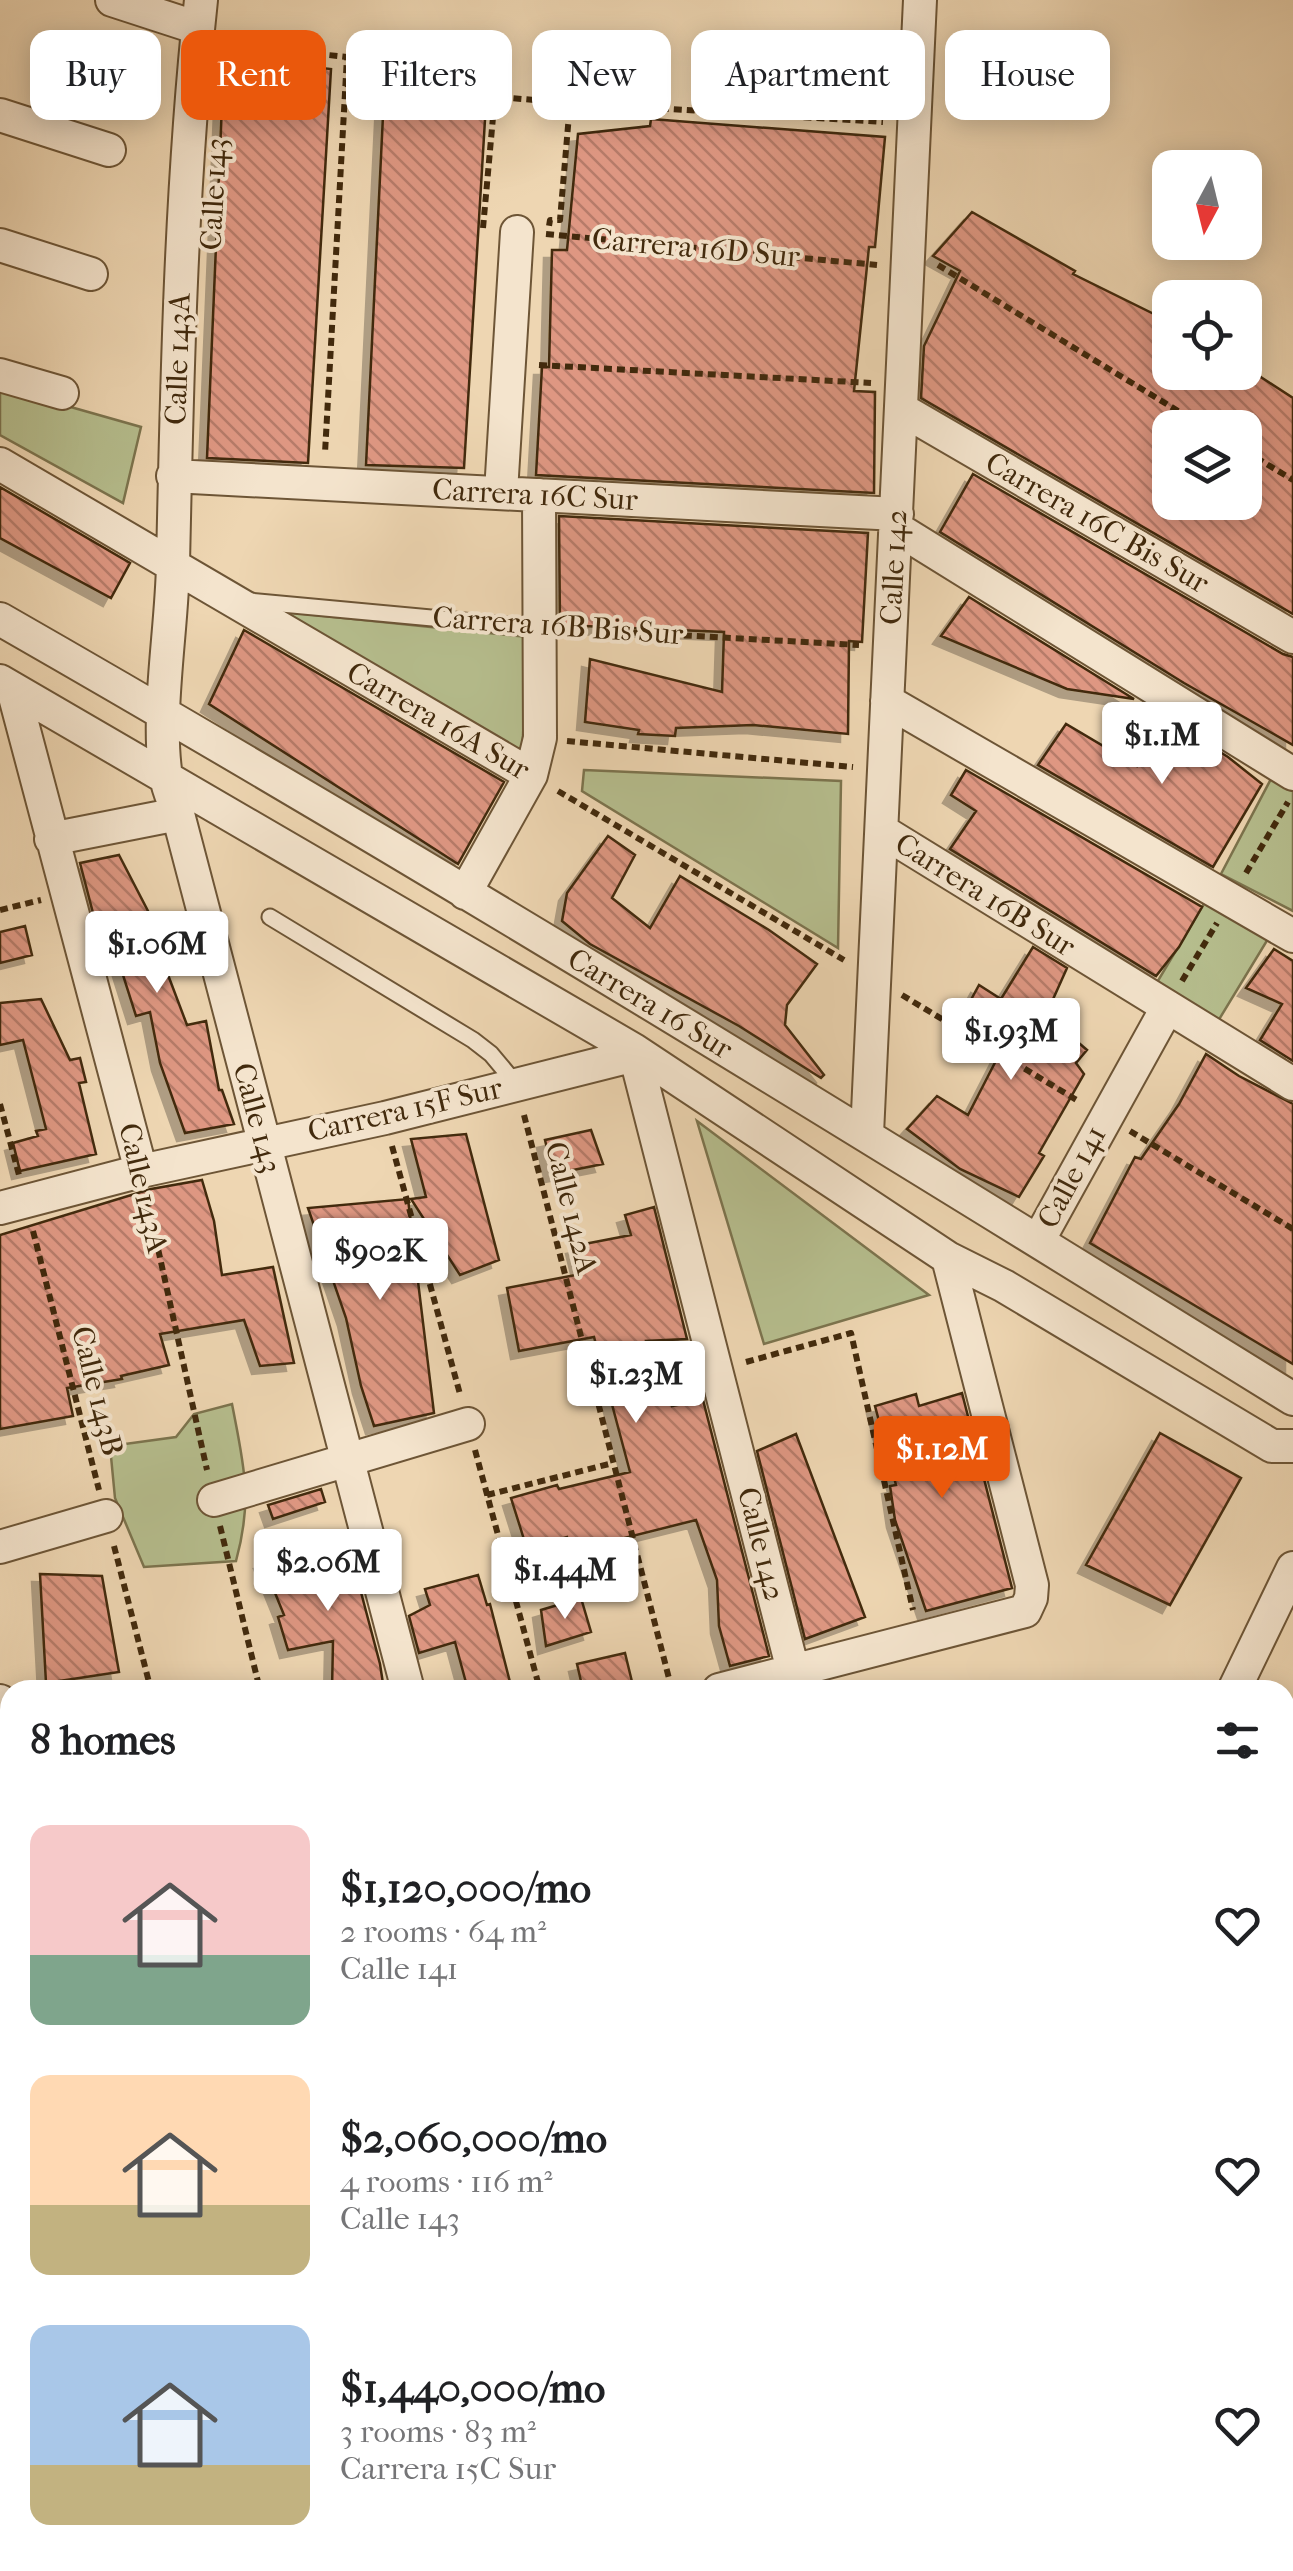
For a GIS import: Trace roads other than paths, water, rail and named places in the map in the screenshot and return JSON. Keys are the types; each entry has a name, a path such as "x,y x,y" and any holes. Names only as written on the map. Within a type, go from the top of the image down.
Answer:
{"street":[{"path":"112,0 207,24"},
{"name":"Calle 142","path":"868,1134 920,0"},
{"name":"Calle 143A","path":"166,778 164,713 186,180 207,24"},
{"path":"0,115 108,150"},
{"path":"501,492 517,232"},
{"path":"0,245 91,274"},
{"path":"0,375 62,393"},
{"name":"Carrera 16C Bis Sur","path":"902,397 1293,637"},
{"name":"Carrera 16A Sur","path":"0,464 531,775"},
{"name":"Carrera 16C Sur","path":"173,476 501,492 896,521 1293,774"},
{"path":"465,893 531,775 540,738 540,495"},
{"name":"Carrera 16 Sur","path":"0,619 868,1134 1293,1399"},
{"name":"Calle 143A","path":"6,685 141,1171"},
{"name":"Carrera 16 Sur","path":"6,685 635,1052 948,1258 1004,1286 1272,1446 1293,1446"},
{"path":"888,701 1293,936"},
{"name":"Calle 143","path":"166,778 405,1680"},
{"path":"51,840 178,814"},
{"name":"Carrera 16B Sur","path":"882,831 1293,1084"},
{"name":"Calle 141","path":"1038,1241 1166,1008"},
{"name":"Calle 142","path":"635,1052 796,1680"},
{"name":"Carrera 15F Sur","path":"13,1204 264,1142 385,1118 635,1052"},
{"path":"796,1680 919,1638 1025,1611 1032,1585 948,1258"},
{"path":"214,1500 468,1424"},
{"path":"0,1546 106,1516"},
{"path":"1239,1680 1293,1568"}],"lane":[{"name":"Carrera 16B Bis Sur","path":"227,599 539,628"},
{"path":"270,918 472,1040 491,1054 516,1084"}]}
